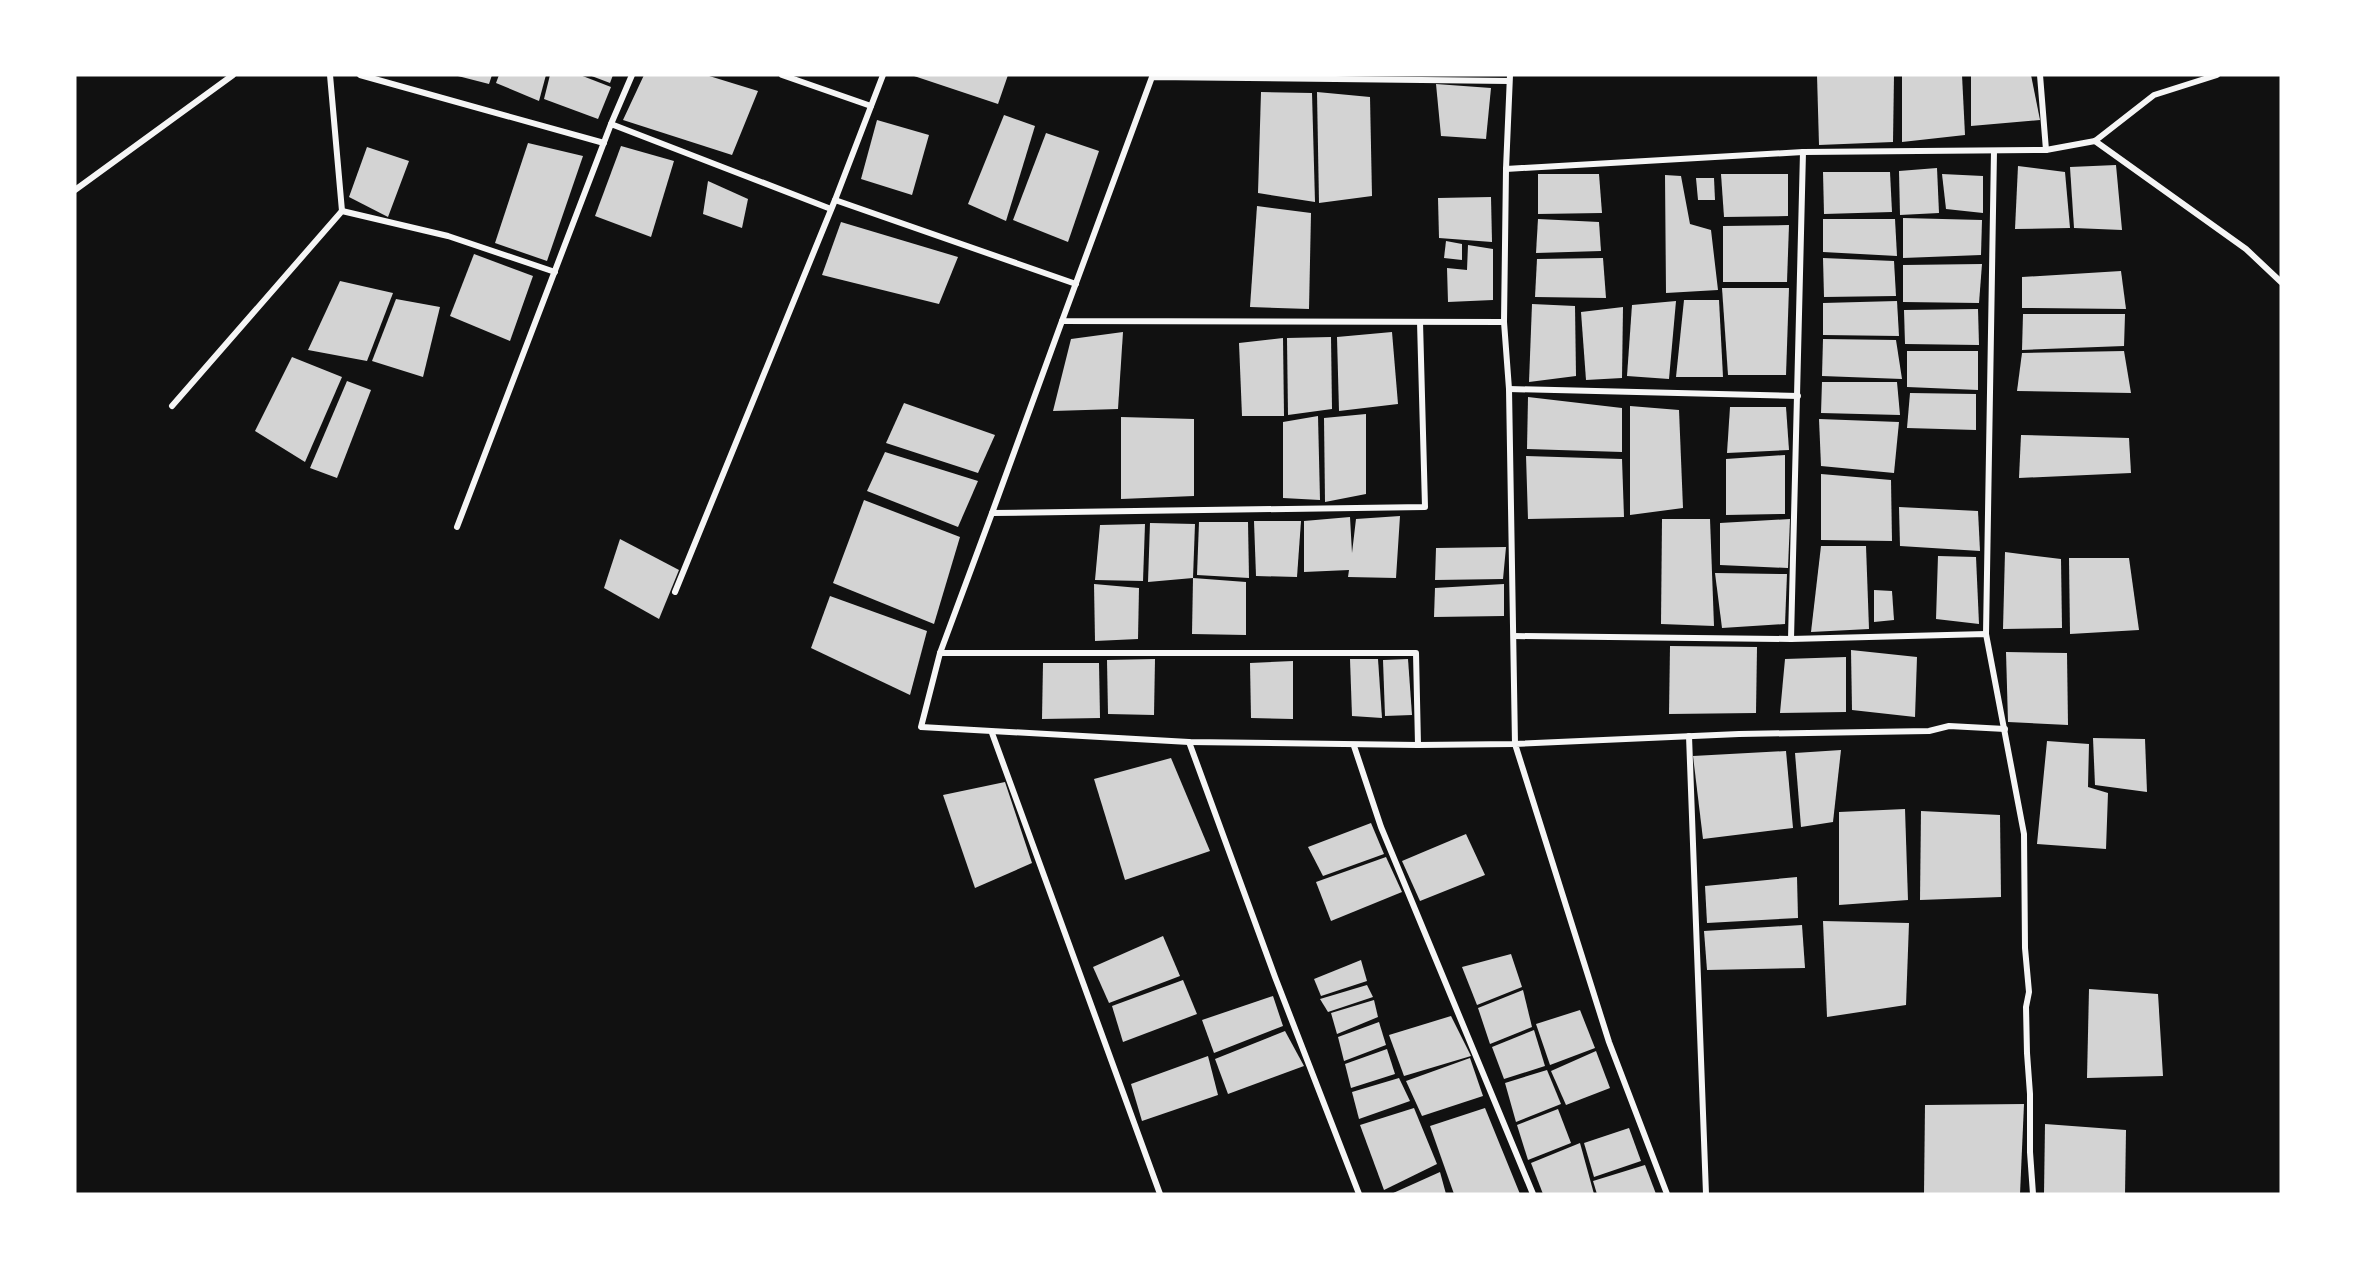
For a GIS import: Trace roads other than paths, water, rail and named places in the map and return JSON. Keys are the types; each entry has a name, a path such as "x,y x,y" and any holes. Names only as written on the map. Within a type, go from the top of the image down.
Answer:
{"street":[{"path":"75,190 233,75"},
{"path":"172,406 342,211 330,75"},
{"path":"360,75 604,143"},
{"path":"457,527 611,124 632,75"},
{"path":"782,75 871,106"},
{"path":"675,592 835,200 883,75"},
{"path":"2040,75 2046,150"},
{"path":"1506,169 1803,152 2046,150 2096,141 2154,95 2217,75"},
{"path":"1667,1194 1609,1042 1515,744 1509,389 1504,322 1510,78 1152,76 939,653 921,727 992,733 1189,742 1354,746 1515,744 1689,736 1929,731 1949,726 2005,729"},
{"path":"611,124 831,208"},
{"path":"2096,141 2246,249 2281,282"},
{"path":"1994,151 1986,634 2024,834 2025,948 2029,992 2026,1007 2027,1053 2033,1194"},
{"path":"1791,639 1803,152"},
{"path":"835,200 1076,284"},
{"path":"342,211 448,236 555,272"},
{"path":"1062,321 1504,322"},
{"path":"992,513 1425,507 1420,322"},
{"path":"1509,389 1798,396"},
{"path":"1514,636 1791,639 1986,634"},
{"path":"939,653 1416,653 1418,745"},
{"path":"992,733 1160,1194"},
{"path":"1689,736 1706,1194"},
{"path":"1189,742 1275,977 1359,1194"},
{"path":"1354,746 1380,827 1533,1194"}]}
